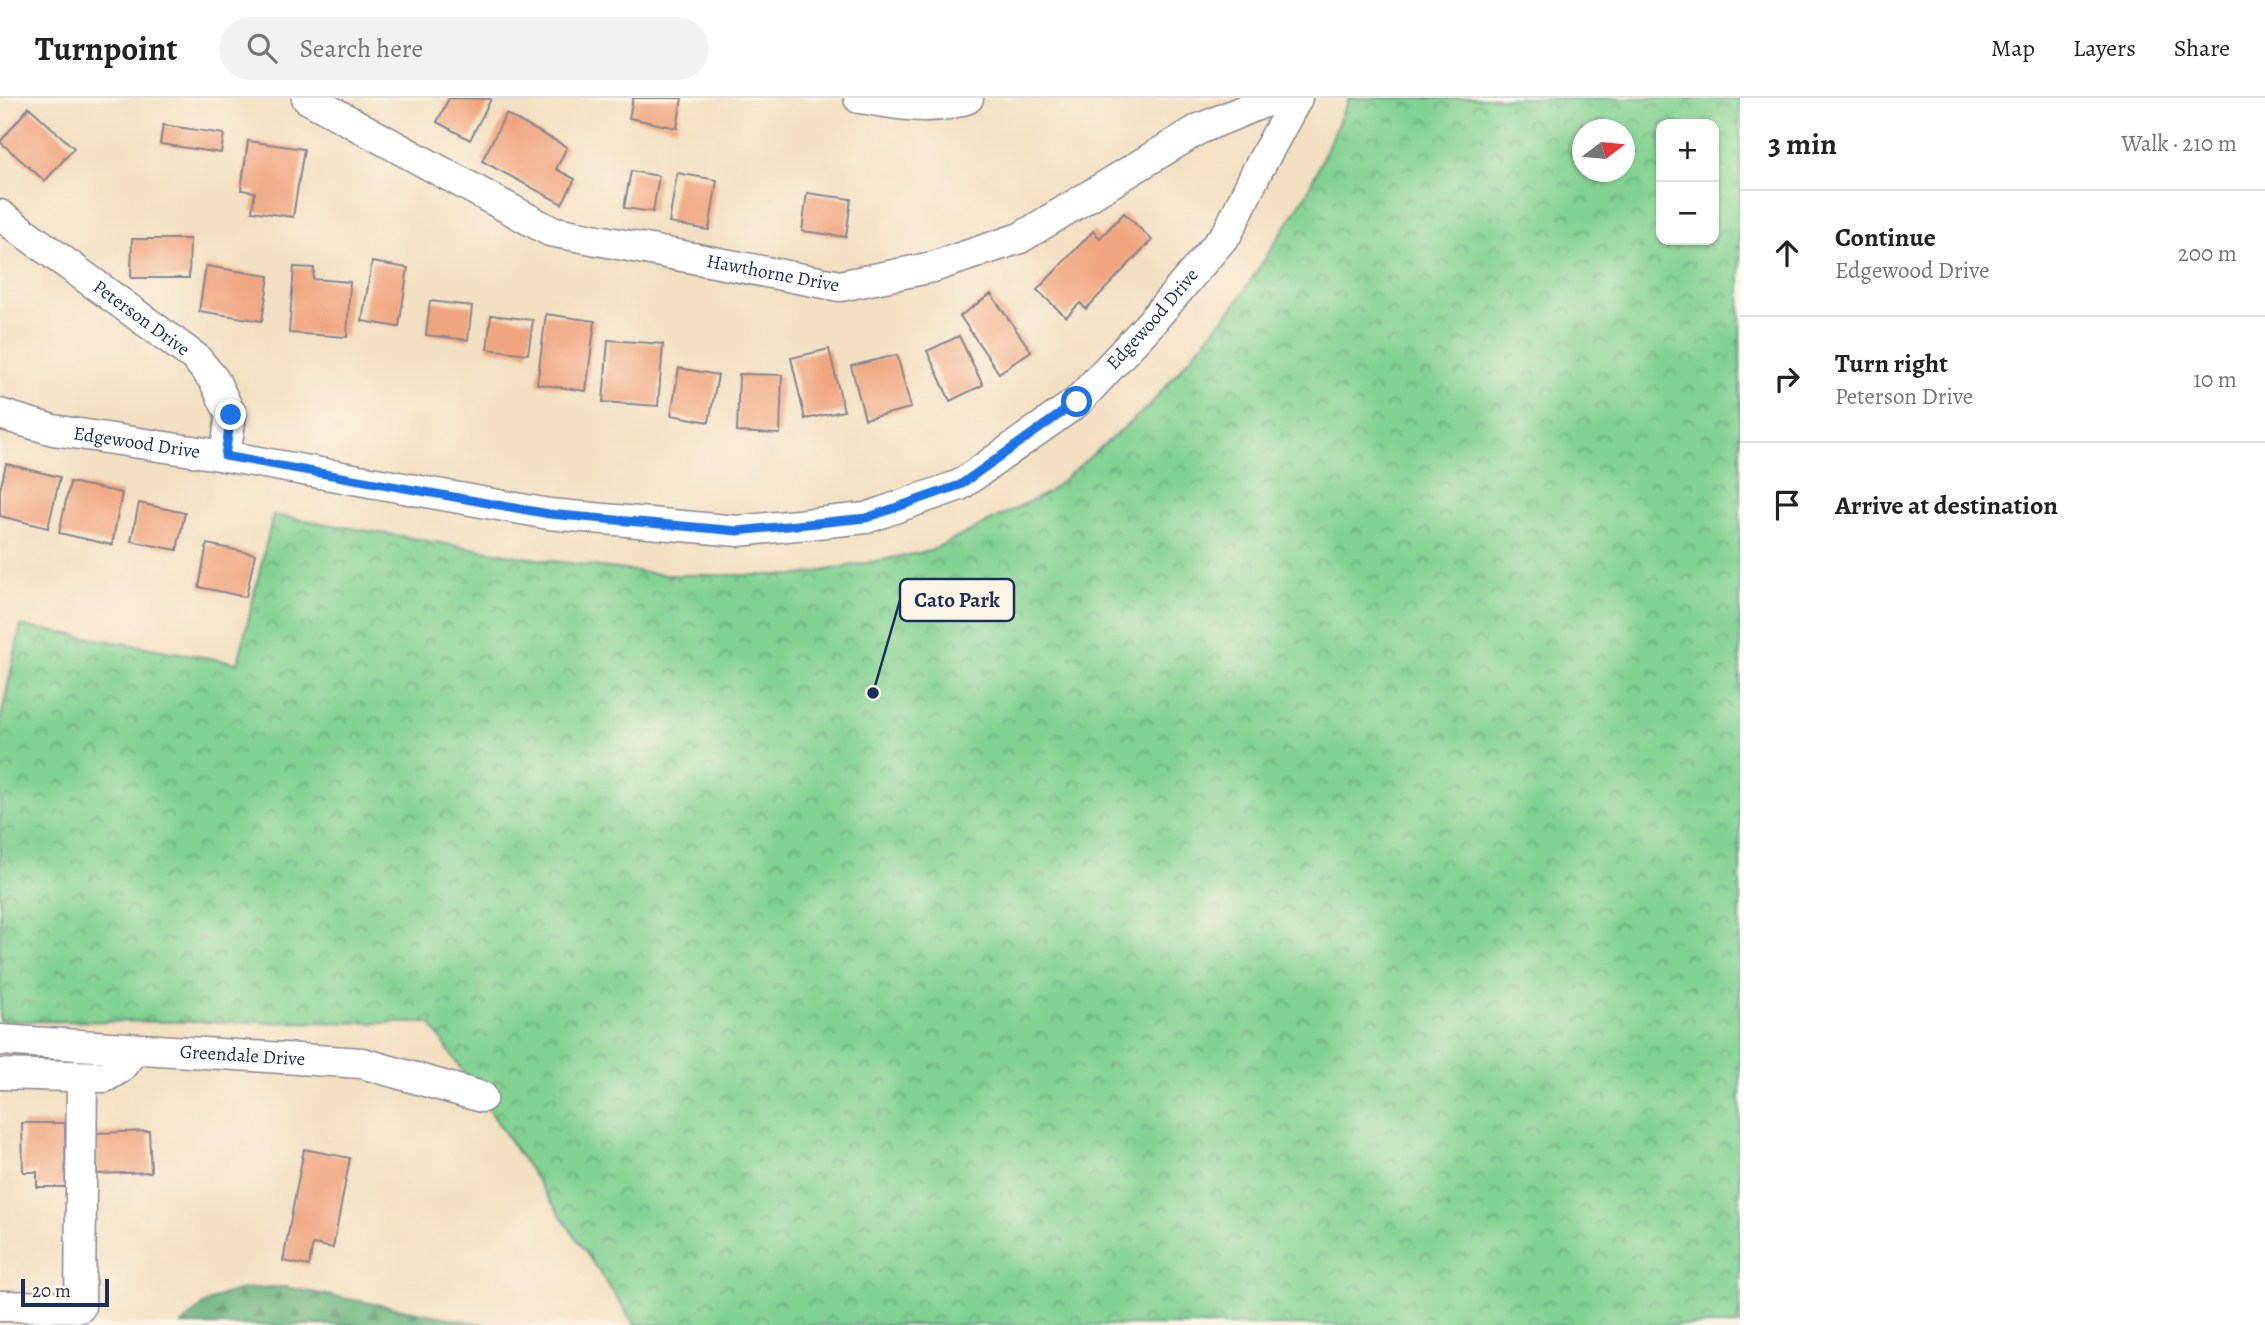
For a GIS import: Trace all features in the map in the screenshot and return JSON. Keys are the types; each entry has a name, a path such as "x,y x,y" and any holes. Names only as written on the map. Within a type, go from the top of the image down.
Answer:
{"street":[{"name":"Hawthorne Drive","path":"307,98 550,231 840,286 933,267 1020,238 1199,129 1274,98"},
{"path":"859,98 924,107 955,104 968,98"},
{"name":"Edgewood Drive","path":"0,414 52,430 225,456 549,514 738,531 866,518 960,485 1077,402 1147,327 1228,232 1256,171 1297,98"},
{"name":"Peterson Drive","path":"0,215 196,358 214,380 231,415 225,456"},
{"name":"Greendale Drive","path":"0,1040 362,1063 482,1097"},
{"path":"0,1074 105,1077 120,1068 135,1049"},
{"path":"0,1306 80,1307 82,1078"}],"green space":[{"path":"1349,98 1740,98 1740,1325 635,1325 430,1023 0,1021 0,722 21,626 238,663 273,515 536,559 667,575 800,575 930,551 1049,492 1149,406 1235,305 1307,193"},
{"path":"285,1287 487,1325 182,1325 216,1297 240,1290"}],"building":[{"path":"449,98 491,99 470,140 437,122"},
{"path":"633,98 682,98 677,128 629,118"},
{"path":"29,107 74,148 45,181 0,142"},
{"path":"506,114 567,147 556,169 575,179 562,204 482,161"},
{"path":"163,125 224,134 221,153 160,144"},
{"path":"248,141 304,149 293,217 252,211 255,192 241,190"},
{"path":"631,171 659,176 653,212 624,208"},
{"path":"677,173 717,180 709,230 669,223"},
{"path":"807,193 851,199 846,237 802,231"},
{"path":"1124,213 1152,240 1086,309 1080,303 1066,317 1037,290 1093,231 1100,238"},
{"path":"132,239 190,239 189,278 131,278"},
{"path":"372,262 408,268 399,327 362,321"},
{"path":"206,266 269,276 262,321 199,311"},
{"path":"294,267 314,268 313,279 350,282 347,337 289,333"},
{"path":"991,294 1031,351 999,373 960,316"},
{"path":"430,301 472,306 468,340 426,335"},
{"path":"546,314 595,321 586,391 537,384"},
{"path":"491,315 533,320 528,354 487,349"},
{"path":"959,336 983,385 950,401 927,351"},
{"path":"608,340 663,344 658,406 603,402"},
{"path":"829,349 844,411 805,419 791,358"},
{"path":"897,355 911,408 865,419 851,366"},
{"path":"679,368 718,375 709,422 671,415"},
{"path":"739,374 782,375 780,434 737,432"},
{"path":"6,464 60,477 48,528 0,516 0,490"},
{"path":"70,482 122,493 112,545 59,533"},
{"path":"139,503 185,513 177,550 131,541"},
{"path":"207,544 255,554 246,597 199,587"},
{"path":"22,1123 65,1123 66,1187 37,1187 37,1172 23,1172"},
{"path":"149,1131 151,1172 97,1174 96,1133"},
{"path":"304,1149 350,1158 333,1248 313,1244 309,1266 283,1261"}],"place":[{"name":"Cato Park","path":"873,693"}],"route":[{"path":"231,415 225,456 549,514 738,531 866,518 960,485 1077,402"}]}
